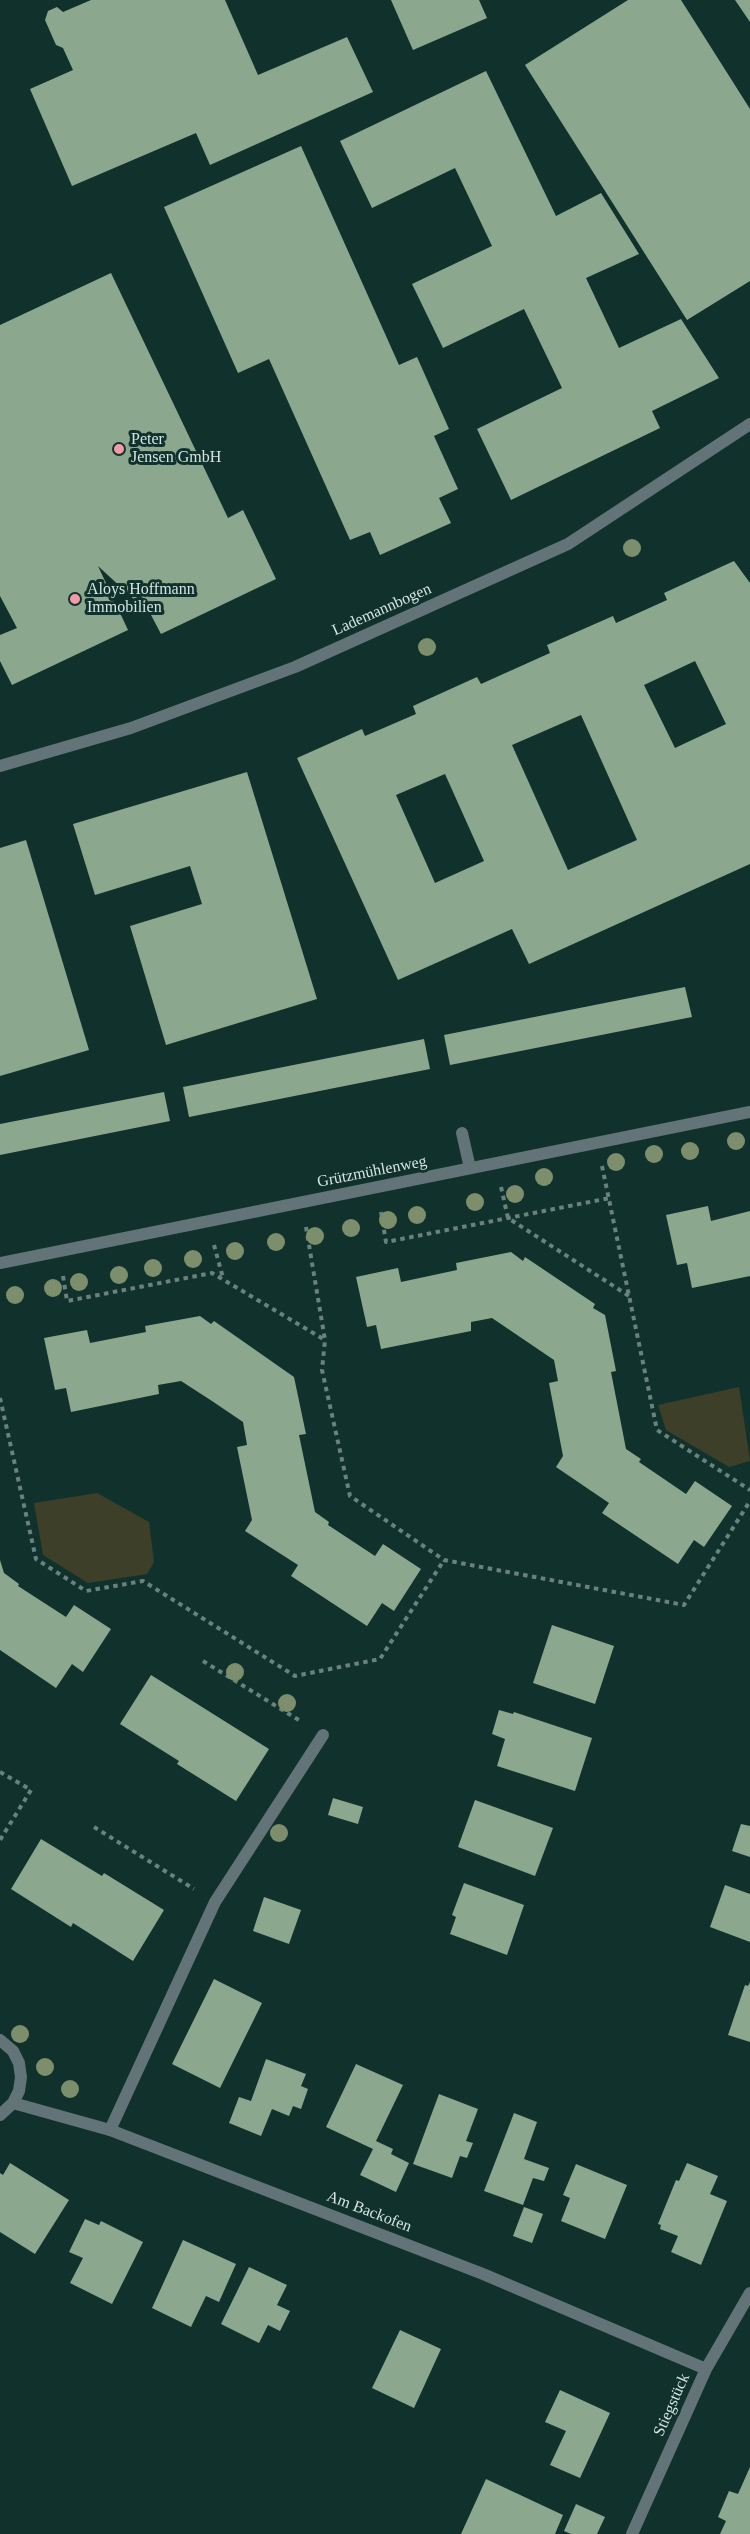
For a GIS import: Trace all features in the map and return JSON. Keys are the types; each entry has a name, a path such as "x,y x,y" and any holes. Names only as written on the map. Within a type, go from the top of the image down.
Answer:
{"street":[{"name":"Lademannbogen","path":"0,766 131,728 295,667 568,544 750,424"},
{"name":"Grützmühlenweg","path":"0,1263 750,1112"},
{"path":"462,1133 470,1168"},
{"path":"110,2130 215,1902 322,1735"},
{"path":"0,2040 13,2051 19,2063 21,2077 19,2091 13,2103 0,2115"},
{"name":"Am Backofen","path":"13,2103 110,2130 483,2274 706,2369"},
{"name":"Stiegstück","path":"632,2534 706,2369 750,2293"}],"path":[{"path":"596,1143 610,1198 657,1430 750,1490"},
{"path":"496,1163 508,1218 630,1296"},
{"path":"376,1188 386,1242 610,1198"},
{"path":"302,1202 325,1340 322,1370 350,1496 444,1560 684,1605 750,1501"},
{"path":"208,1221 223,1279"},
{"path":"66,1300 212,1273 325,1340"},
{"path":"0,1398 36,1559 86,1591 143,1581 295,1676 380,1659 444,1560"},
{"path":"0,1422 6,1426"},
{"path":"203,1661 322,1735"},
{"path":"0,1772 31,1790 0,1840"},
{"path":"94,1827 215,1902"}],"green space":[{"path":"739,1387 750,1461 729,1467 666,1430 658,1405"},
{"path":"97,1493 149,1522 154,1562 147,1574 88,1583 43,1555 34,1503"}],"building":[{"path":"91,0 225,0 258,75 347,37 373,92 210,165 196,133 72,186 30,89 73,70 63,48 56,45 45,20 48,11 57,7 63,12"},
{"path":"391,0 479,0 487,18 413,50"},
{"path":"628,0 681,0 750,109 750,281 687,320 525,65"},
{"path":"735,0 750,0 750,22"},
{"path":"486,71 556,216 601,193 639,254 586,278 619,348 681,319 719,378 652,411 660,428 511,500 477,429 562,388 524,309 443,348 412,284 492,246 455,168 372,208 340,141"},
{"path":"301,146 399,365 417,357 449,429 434,436 458,489 439,498 451,523 380,555 370,532 350,540 269,359 238,373 164,207"},
{"name":"Peter Jensen GmbH","path":"111,273 228,518 243,510 276,579 161,634 151,615 98,566 128,630 12,685 0,661 0,635 17,628 0,596 0,325"},
{"path":"734,561 750,583 750,864 529,964 512,929 398,980 297,758 362,729 365,736 416,714 413,706 477,677 481,684 550,653 547,645 613,616 616,623 667,600 664,593","holes":["695,661 726,724 675,748 644,685","581,715 637,840 568,870 512,745","445,774 484,861 435,883 396,795"]},
{"path":"247,772 317,999 166,1045 130,926 202,904 190,866 95,895 73,824"},
{"path":"26,840 89,1050 0,1076 0,848"},
{"path":"685,987 692,1017 450,1065 444,1035"},
{"path":"424,1039 430,1069 189,1117 183,1087"},
{"path":"164,1092 170,1121 0,1155 0,1124"},
{"path":"708,1206 711,1221 750,1211 750,1276 692,1288 687,1263 677,1265 666,1215"},
{"path":"511,1252 523,1261 525,1257 595,1304 593,1308 605,1315 616,1371 611,1372 626,1449 641,1459 639,1462 686,1494 695,1481 732,1506 704,1547 694,1540 678,1564 602,1513 609,1503 556,1467 563,1456 549,1383 558,1381 554,1360 492,1318 471,1322 471,1331 381,1349 376,1325 367,1327 356,1277 398,1268 401,1282 457,1270 456,1263"},
{"path":"200,1316 211,1324 214,1321 294,1377 306,1434 299,1435 315,1512 329,1522 328,1525 375,1556 383,1544 421,1569 394,1611 382,1603 367,1626 291,1576 298,1565 245,1531 252,1520 237,1447 247,1445 243,1422 212,1401 181,1381 158,1385 159,1394 71,1412 66,1388 55,1390 44,1338 87,1330 90,1343 146,1332 145,1326"},
{"path":"0,1560 4,1573 19,1584 18,1586 66,1617 74,1605 111,1629 83,1672 72,1664 56,1688 0,1650"},
{"path":"552,1625 614,1646 595,1704 533,1683"},
{"path":"151,1675 269,1749 236,1801 177,1764 179,1761 120,1724"},
{"path":"499,1710 513,1714 514,1712 592,1738 575,1791 497,1766 505,1739 492,1734"},
{"path":"333,1798 363,1807 358,1824 328,1815"},
{"path":"475,1800 553,1828 535,1876 458,1847"},
{"path":"741,1824 750,1826 750,1857 732,1851"},
{"path":"41,1839 102,1876 104,1873 164,1910 133,1961 73,1923 71,1927 11,1889"},
{"path":"464,1883 524,1905 507,1955 450,1934 456,1917 452,1915"},
{"path":"725,1885 750,1894 750,1942 710,1927"},
{"path":"264,1897 301,1910 289,1944 253,1931"},
{"path":"214,1979 262,2003 220,2088 172,2064"},
{"path":"750,1982 750,2042 728,2035 745,1985 748,1986"},
{"path":"266,2059 306,2074 301,2086 308,2089 301,2109 293,2106 289,2116 272,2109 261,2136 229,2123 239,2097 251,2101"},
{"path":"356,2064 403,2085 376,2141 393,2149 391,2154 409,2163 396,2192 360,2175 373,2149 326,2127"},
{"path":"439,2094 478,2109 466,2141 473,2143 467,2158 460,2156 452,2178 413,2164"},
{"path":"514,2113 537,2122 524,2159 549,2168 544,2181 533,2178 523,2205 484,2191"},
{"path":"10,2163 69,2200 35,2254 0,2232 0,2173 3,2175"},
{"path":"687,2163 718,2176 710,2194 727,2201 701,2265 671,2252 678,2236 660,2229 661,2225 658,2224 676,2180 679,2181"},
{"path":"576,2164 627,2185 605,2239 561,2221 570,2198 563,2195"},
{"path":"524,2207 543,2214 532,2243 513,2236"},
{"path":"85,2219 99,2225 101,2221 143,2242 112,2304 70,2283 83,2258 69,2252"},
{"path":"183,2240 236,2264 219,2302 206,2296 191,2327 152,2308"},
{"path":"249,2267 287,2285 277,2305 290,2311 280,2331 268,2325 259,2343 221,2324"},
{"path":"400,2330 441,2349 414,2408 372,2388"},
{"path":"560,2390 610,2413 580,2478 550,2465 566,2431 545,2422"},
{"path":"750,2467 750,2534 720,2534 726,2521 718,2517 729,2491 738,2494"},
{"path":"486,2479 563,2515 555,2534 461,2534"},
{"path":"576,2504 605,2517 597,2534 571,2534 564,2531"}],"place":[{"name":"Peter Jensen GmbH","path":"119,449"},
{"name":"Aloys Hoffmann Immobilien","path":"75,599"}]}
